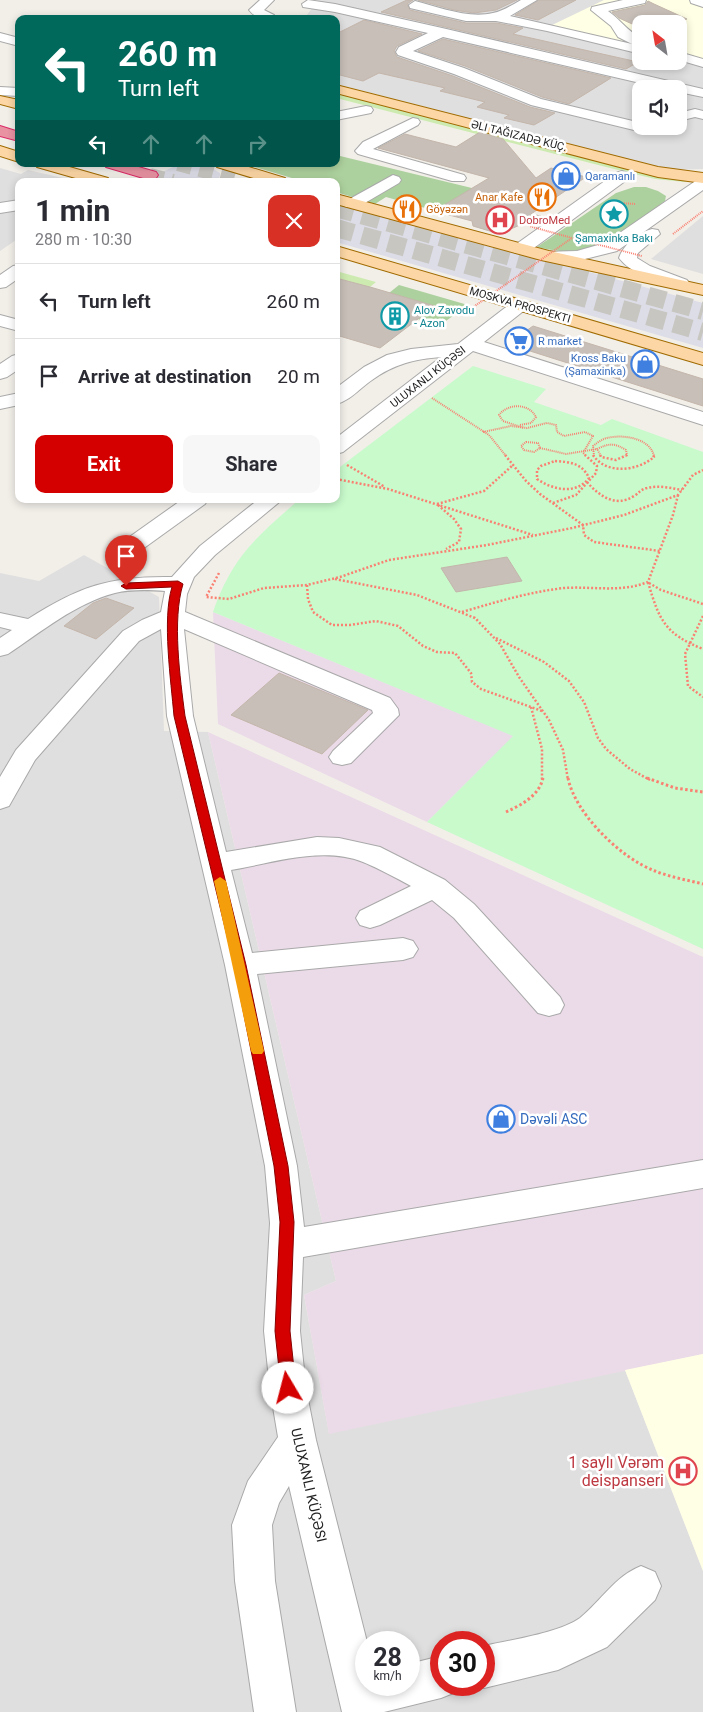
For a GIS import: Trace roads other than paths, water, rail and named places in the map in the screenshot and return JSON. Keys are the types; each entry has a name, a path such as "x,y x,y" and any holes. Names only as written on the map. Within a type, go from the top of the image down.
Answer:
{"highway":[{"path":"0,113 15,117"},
{"path":"0,132 15,136"},
{"path":"122,167 150,175"}],"main road":[{"path":"340,90 658,172 702,186"},
{"path":"0,100 15,104"},
{"path":"340,103 622,176 654,183 702,186"},
{"path":"0,151 15,156"},
{"path":"53,167 92,178"},
{"path":"222,167 229,175 228,178"},
{"path":"233,167 268,178"},
{"path":"340,200 548,256 703,290"},
{"name":"MOSKVA PROSPEKTI","path":"340,252 698,356"}],"street":[{"path":"264,15 255,10 268,0"},
{"path":"496,17 531,0"},
{"path":"632,38 622,34 616,24 597,10 640,0"},
{"path":"696,0 703,3"},
{"path":"385,19 420,2 478,18 496,17 547,27 632,48"},
{"path":"307,5 335,8 385,19 703,93"},
{"path":"272,15 281,6"},
{"path":"442,32 403,52 459,71 554,108 632,125"},
{"path":"0,37 15,41"},
{"path":"459,71 493,55 495,51 494,44"},
{"path":"688,61 703,65"},
{"path":"0,91 15,92"},
{"path":"687,108 699,114"},
{"path":"340,115 366,110"},
{"path":"412,122 368,145 363,151 458,178"},
{"path":"521,249 622,176"},
{"path":"352,204 392,180"},
{"path":"548,256 577,256 611,247 702,186"},
{"path":"681,284 633,264 628,258 628,254 634,246 702,186"},
{"path":"0,208 15,206"},
{"path":"0,283 15,273"},
{"path":"340,452 520,305"},
{"path":"0,320 15,325"},
{"path":"340,395 380,366 393,360 422,353 467,347 703,419"},
{"path":"0,372 15,363"},
{"path":"0,403 15,401"},
{"path":"136,543 191,503"},
{"path":"267,503 200,559 185,573 178,584 174,598 173,616 175,679 180,716 240,965 281,1166 286,1198 282,1331 287,1380 297,1440 361,1704 430,1681"},
{"path":"0,649 32,627 80,599 110,588 142,584 178,584"},
{"path":"0,800 25,756 131,636 150,625 173,616 381,704 386,709 386,715 342,756"},
{"path":"0,620 32,627"},
{"path":"216,863 317,846 339,847 370,854 406,871 435,888 464,911 549,1005"},
{"path":"370,918 435,888"},
{"path":"240,965 403,949"},
{"path":"286,1245 703,1174"},
{"path":"275,1712 255,1581 252,1525 262,1494 297,1440"},
{"path":"495,1664 558,1649 593,1633 641,1586"}],"tunnel":[{"path":"189,167 230,178"},
{"path":"150,175 162,178"},
{"path":"340,209 703,311"},
{"path":"340,229 703,332"}],"place":[{"name":"Qaramanlı","path":"566,176"},
{"name":"Anar Kafe","path":"542,197"},
{"name":"Göyəzən","path":"407,209"},
{"name":"Şamaxinka Bakı","path":"614,214"},
{"name":"DobroMed","path":"500,220"},
{"name":"Alov Zavodu - Azon","path":"395,316"},
{"name":"R market","path":"519,341"},
{"name":"Kross Baku (Şamaxinka)","path":"645,364"},
{"name":"Dəvəli ASC","path":"501,1119"},
{"name":"1 saylı Vərəm deispanseri","path":"683,1471"}]}
